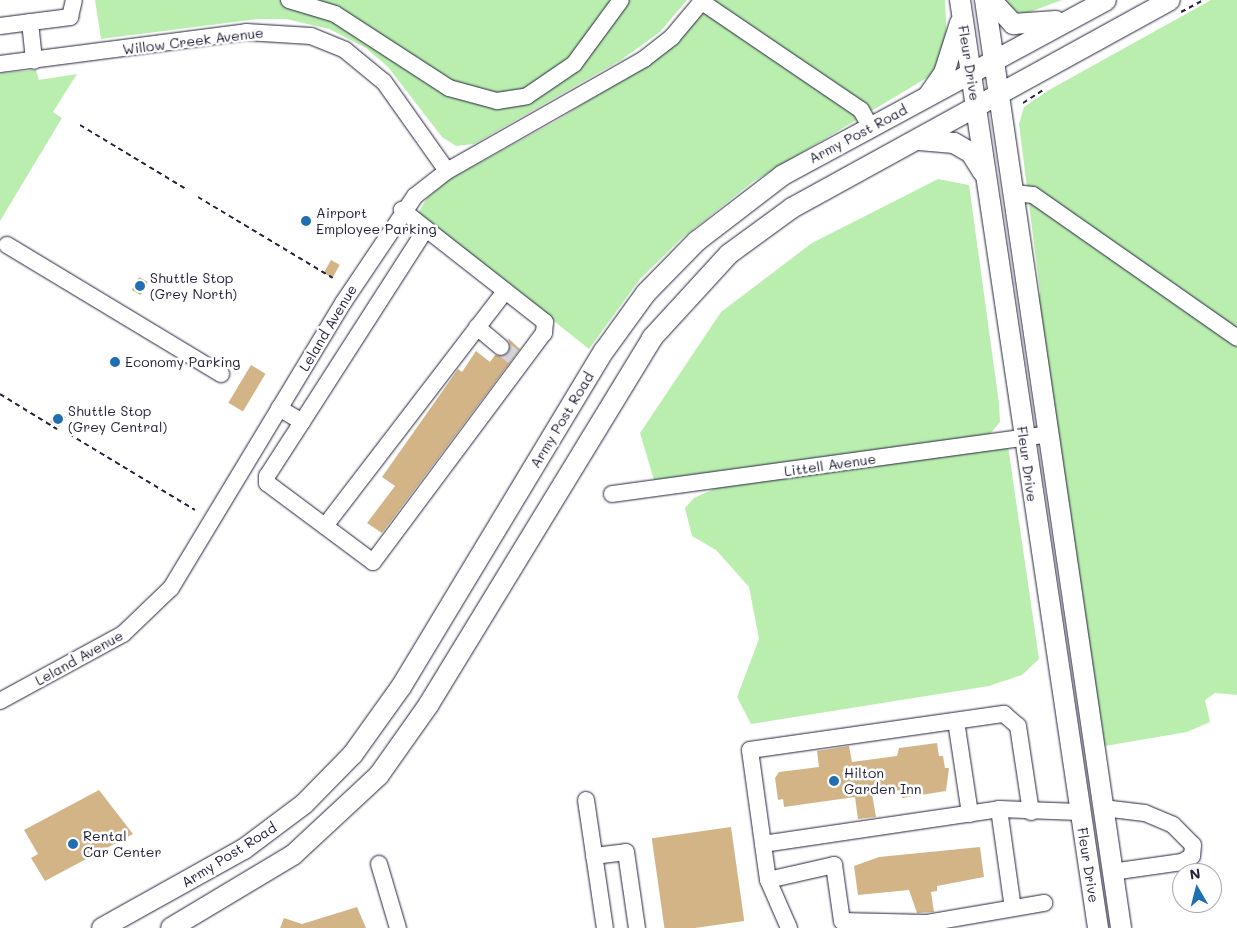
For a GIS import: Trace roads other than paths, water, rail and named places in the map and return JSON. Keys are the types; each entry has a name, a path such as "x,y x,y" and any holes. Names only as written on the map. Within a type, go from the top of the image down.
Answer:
{"main road":[{"name":"Fleur Drive","path":"984,0 1014,192 1120,928"},
{"path":"991,0 1013,24 1036,25 1072,18"},
{"name":"Army Post Road","path":"102,928 244,849 330,779 401,687 604,350 646,292 697,241 783,175 1106,0"},
{"path":"171,928 294,855 378,775 429,704 631,369 701,280 792,208 1170,0"},
{"name":"Fleur Drive","path":"961,8 1098,928"},
{"path":"926,98 944,73 961,8"},
{"path":"917,140 944,140 963,147 987,181"},
{"path":"1080,812 1103,808"}],"street":[{"path":"0,26 70,17 74,0"},
{"path":"289,0 335,14 449,88 497,101 527,96 574,64 621,0"},
{"path":"702,1 861,110 871,128"},
{"name":"Leland Avenue","path":"0,701 110,642 156,604 183,572 280,408 402,210 447,171 644,59 672,37 702,1"},
{"path":"30,22 34,61"},
{"name":"Willow Creek Avenue","path":"0,64 246,32 311,36 345,50 384,82 447,171"},
{"path":"1014,192 1033,195 1237,338"},
{"path":"402,210 545,322 374,562 267,483 267,476 426,229"},
{"path":"7,245 221,374"},
{"path":"325,526 505,290"},
{"path":"477,327 501,347"},
{"path":"280,408 302,422"},
{"name":"Littell Avenue","path":"612,494 1048,434"},
{"path":"789,928 768,880 750,750 1004,714 1012,717 1018,726 1031,812"},
{"path":"956,721 970,814"},
{"path":"586,800 605,928"},
{"path":"1103,808 1164,821 1193,845 1192,856 1182,862 1112,872"},
{"path":"763,844 999,809 1031,812 1080,812"},
{"path":"999,809 1013,908"},
{"path":"594,856 626,852 637,928"},
{"path":"379,864 398,928"},
{"path":"768,880 834,865 842,921 948,923 1044,903"}],"tunnel":[{"path":"501,347 515,358"}],"place":[{"name":"Airport Employee Parking","path":"306,221"},
{"name":"Shuttle Stop (Grey North)","path":"140,286"},
{"name":"Economy Parking","path":"115,362"},
{"name":"Shuttle Stop (Grey Central)","path":"58,419"},
{"name":"Hilton Garden Inn","path":"834,781"},
{"name":"Rental Car Center","path":"73,844"}]}
